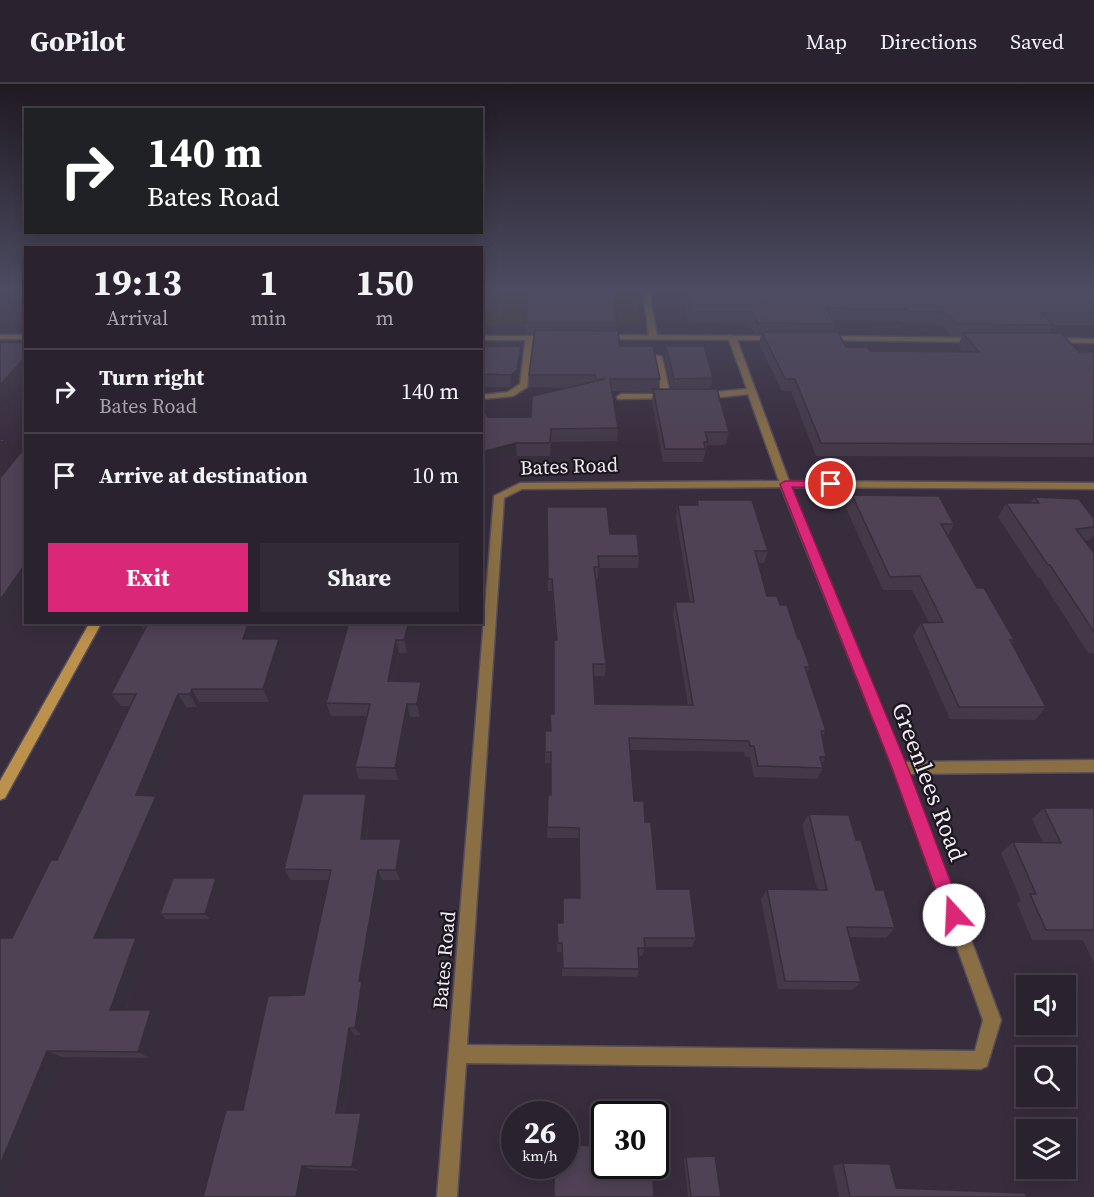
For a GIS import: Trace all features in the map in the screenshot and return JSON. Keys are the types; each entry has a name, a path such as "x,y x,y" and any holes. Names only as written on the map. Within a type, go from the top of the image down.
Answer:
{"main road":[{"path":"0,794 95,624"}],"street":[{"path":"483,397 508,395 521,390 524,385 529,341"},
{"name":"Greenlees Road","path":"457,1054 981,1060 992,1020 900,768 785,484 733,341"},
{"path":"658,357 666,396"},
{"path":"699,396 751,391"},
{"path":"621,397 677,396"},
{"name":"Bates Road","path":"447,1197 499,496 520,486 785,484 1094,486"},
{"path":"900,768 1094,766"}],"building":[{"path":"534,341 619,341 620,346 653,346 660,379 610,379 618,428 551,429 550,443 516,443 483,452 483,413 488,417 531,417 532,396 605,379 596,379 595,375 529,375"},
{"path":"766,341 843,341 846,347 867,347 870,351 979,352 970,341 1069,341 1079,352 1094,352 1094,444 821,443 795,379 785,379"},
{"path":"0,342 24,343 24,358 0,385"},
{"path":"521,346 517,370 511,375 483,374 483,347"},
{"path":"666,346 704,346 713,378 674,379"},
{"path":"653,389 717,389 729,432 705,432 708,442 704,442 705,449 665,449"},
{"path":"24,448 24,566 0,600 0,478"},
{"path":"852,495 939,496 954,524 941,524 977,588 984,588 1014,640 1010,640 1046,707 959,707 921,623 943,622 920,576 890,577"},
{"path":"1034,497 1079,499 1094,519 1094,527 1076,529 1094,553 1094,632 1006,503 1039,503"},
{"path":"697,500 752,500 768,551 755,551 767,596 777,596 780,605 787,605 810,667 805,667 826,731 821,731 826,757 820,757 823,768 758,766 754,746 750,746 749,741 629,738 634,801 644,801 645,822 651,822 657,889 690,889 696,938 644,938 645,948 638,948 639,969 563,968 562,943 558,943 557,923 563,923 563,898 580,898 579,828 547,827 548,795 551,795 551,752 545,752 545,731 551,731 550,714 554,714 554,640 557,640 552,579 548,579 547,507 607,507 610,534 637,534 639,556 598,556 599,567 594,567 606,664 593,664 595,704 693,705 675,602 694,602 678,505 698,505"},
{"path":"248,624 243,639 279,639 263,689 192,689 190,694 178,694 136,795 156,796 94,938 136,938 110,1010 151,1010 138,1052 47,1051 0,1165 0,938 12,938 51,860 57,860 136,694 111,694 147,625 141,625"},
{"path":"348,624 408,624 404,640 396,640 388,681 421,682 417,704 407,704 395,768 355,767 370,704 326,703"},
{"path":"303,794 366,794 361,839 401,839 396,870 378,870 359,981 362,981 355,1028 349,1028 336,1113 361,1113 352,1167 302,1166 296,1197 203,1197 226,1110 243,1110 268,996 304,995 331,870 284,869"},
{"path":"1044,808 1094,808 1094,930 1046,930 1030,894 1036,894 1013,842 1061,843"},
{"path":"809,814 849,815 856,840 861,840 876,890 884,890 895,928 847,927 861,982 785,981 767,889 827,890"},
{"path":"173,878 216,878 205,914 160,914"},
{"path":"579,1145 591,1146 591,1179 653,1179 654,1197 554,1197 554,1179 579,1179"},
{"path":"715,1156 721,1197 691,1197 686,1157"},
{"path":"843,1163 890,1164 896,1188 1025,1193 1027,1197 850,1197"}],"route":[{"path":"831,484 785,484 900,768 954,915"}]}
